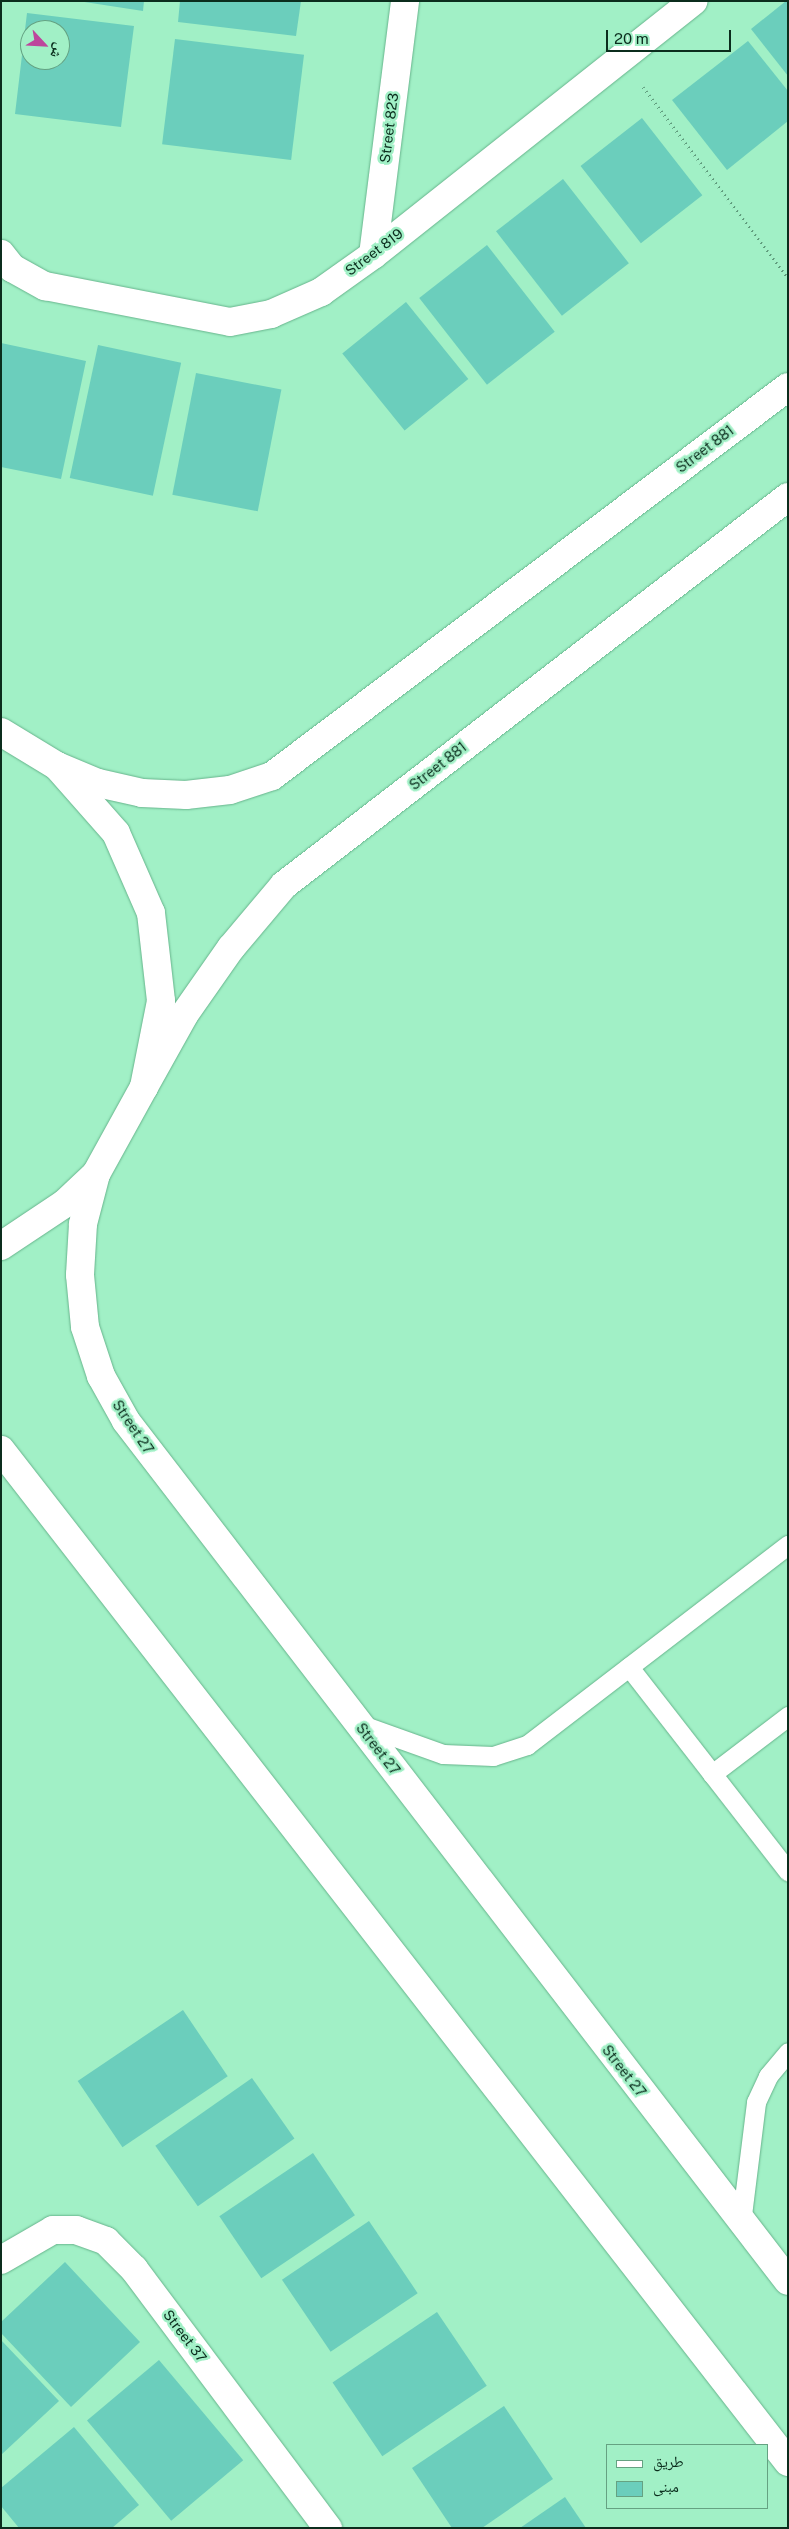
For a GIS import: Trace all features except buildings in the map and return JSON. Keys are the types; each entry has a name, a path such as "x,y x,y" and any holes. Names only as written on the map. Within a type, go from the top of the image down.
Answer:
{"street":[{"name":"Street 823","path":"373,255 405,1"},
{"name":"Street 819","path":"1,254 12,268 45,286 230,322 271,314 320,292 373,255 694,1"},
{"name":"Street 881","path":"57,766 98,783 142,793 186,795 230,790 272,776 788,387"},
{"name":"Street 881","path":"96,1174 184,1015 231,948 284,885 788,497"},
{"path":"1,732 57,766 116,833 152,913 161,1001 144,1087"},
{"path":"1,1246 64,1204 96,1174"},
{"name":"Street 27","path":"96,1174 83,1224 80,1275 85,1327 102,1376 126,1421 788,2282"},
{"path":"1,1450 788,2462"},
{"name":"Street 37","path":"1,2260 53,2230 76,2230 106,2241 134,2268 328,2528"}],"lane":[{"path":"358,1724 443,1754 493,1756 527,1745 788,1545"},
{"path":"629,1667 788,1871"},
{"path":"712,1774 788,1716"},
{"path":"741,2223 756,2102 768,2076 788,2052"}],"path":[{"path":"622,59 788,278"}]}
